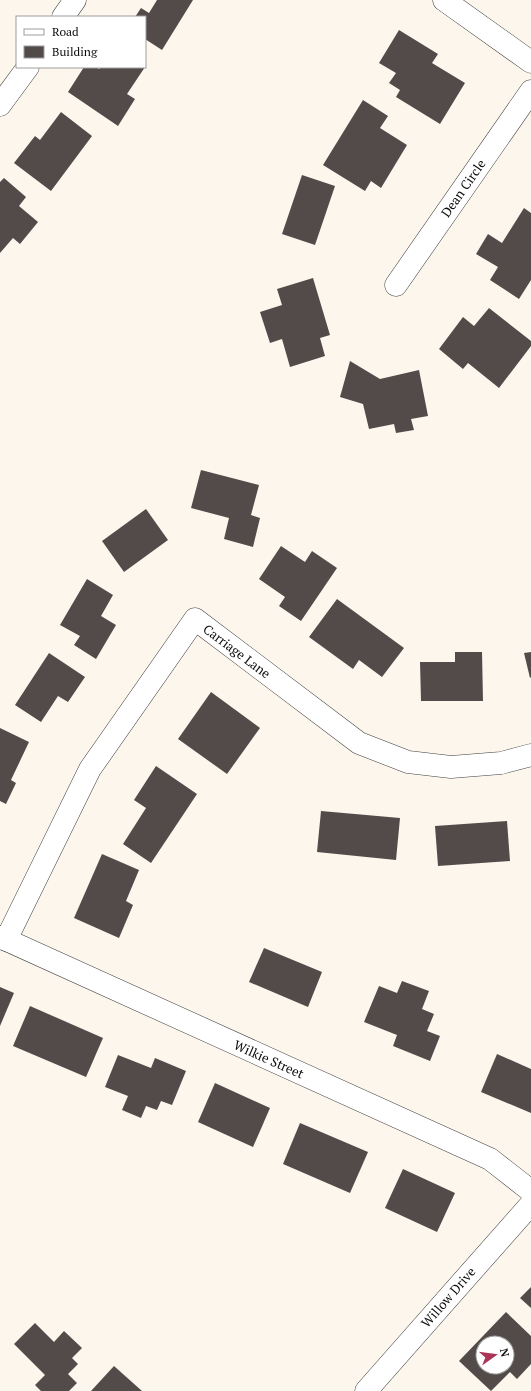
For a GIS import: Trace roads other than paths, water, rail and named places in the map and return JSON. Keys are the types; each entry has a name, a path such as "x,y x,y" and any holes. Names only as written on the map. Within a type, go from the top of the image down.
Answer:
{"street":[{"path":"64,16 75,0"},
{"path":"444,0 531,62"},
{"path":"0,105 27,68"},
{"name":"Dean Circle","path":"396,285 531,91"},
{"name":"Carriage Lane","path":"3,938 90,769 195,619 359,743 408,762 451,767 501,763 531,755"},
{"name":"Wilkie Street","path":"3,938 490,1159 531,1191"},
{"name":"Willow Drive","path":"366,1391 531,1204"}]}
